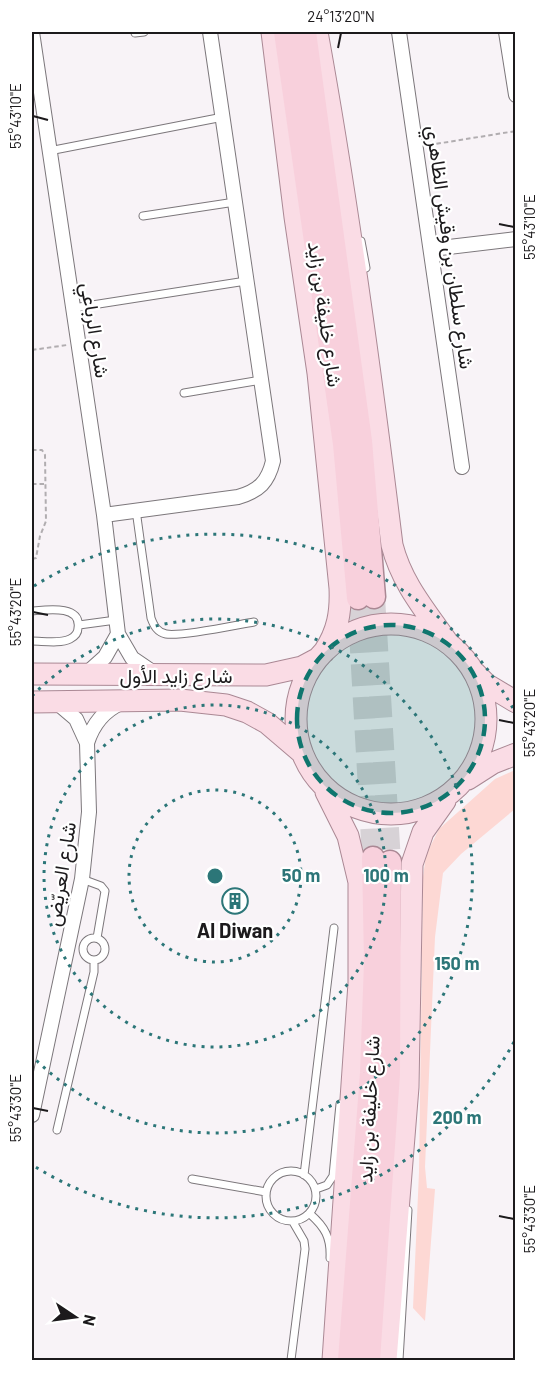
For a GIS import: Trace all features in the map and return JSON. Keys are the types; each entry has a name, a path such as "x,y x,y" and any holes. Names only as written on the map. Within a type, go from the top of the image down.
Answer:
{"highway":[{"name":"شارع خليفة بن زايد","path":"285,32 366,597 361,441 304,32"},
{"name":"شارع خليفة بن زايد","path":"349,1360 371,1073 381,860 389,1074 369,1360"}],"main road":[{"path":"272,32 324,428 341,605 333,638 302,684 297,703 296,723 302,752 308,766 323,786 343,823 356,862 359,882 359,983 333,1360"},
{"path":"317,32 359,297 395,557 408,587 448,643"},
{"path":"321,655 333,643 366,627 391,624 421,628 448,643 464,657 486,684 516,702"},
{"name":"شارع زايد الأول","path":"32,675 266,675 302,667 321,655"},
{"path":"386,1360 408,1087 412,864 423,832 435,813 468,775 480,753 486,728 486,716 482,692 472,669"},
{"name":"شارع زايد الأول","path":"32,702 180,700 226,705 247,712 267,723 302,752"},
{"path":"323,786 350,805 370,813 392,815 425,808 493,763 516,754"}],"street":[{"name":"شارع الرباعي","path":"32,32 104,515 117,627 126,651 155,674"},
{"path":"104,515 238,497 251,493 262,485 270,474 273,461 210,32"},
{"name":"شارع سلطان بن وقيش الظاهري","path":"399,32 462,467"},
{"path":"506,32 516,95"},
{"path":"432,249 516,239"},
{"path":"85,674 105,657 117,627"},
{"name":"شارع العريّض","path":"32,1115 82,879 89,812 87,743 75,719 56,702"},
{"path":"87,743 96,722 113,707 124,702"}],"lane":[{"path":"135,33 144,32"},
{"path":"49,151 223,117"},
{"path":"143,216 235,202"},
{"path":"291,248 296,224"},
{"path":"73,308 246,281"},
{"path":"297,285 308,304"},
{"path":"184,393 261,380"},
{"path":"136,510 151,618 153,626 158,631 172,635 254,622"},
{"path":"32,611 68,611 76,616 79,624 75,635 66,640 32,641"},
{"path":"79,624 117,627"},
{"path":"82,879 101,886 105,891 97,938"},
{"path":"304,1174 334,928"},
{"path":"97,938 103,942 105,950 102,957 94,960 87,957 84,946 88,939 97,938"},
{"path":"68,943 84,946"},
{"path":"57,1130 94,972 94,960"},
{"path":"345,1060 349,1027 359,983"},
{"path":"408,1087 409,1181"},
{"path":"316,1189 327,1185 333,1176 342,1094"},
{"path":"292,1171 304,1174 316,1189 316,1198 310,1214 293,1222 273,1214 266,1200 266,1192 271,1181 281,1173 292,1171"},
{"path":"192,1179 266,1192"},
{"path":"399,1360 408,1204"},
{"path":"310,1214 326,1232 329,1240 330,1266"},
{"path":"291,1360 305,1249 304,1241 293,1222"}],"path":[{"path":"417,147 516,130"},
{"path":"32,350 79,344"},
{"path":"32,450 44,452 46,484 46,521 36,558 32,559"},
{"path":"32,484 46,484"}],"highlighted area":[{"path":"403,624 438,636 464,657 482,692 486,728 475,764 453,791 414,812 381,814 340,800 313,773 299,742 296,713 306,675 333,643 366,627"}],"shaded area":[{"path":"515,770 515,809 461,854 443,873 435,937 425,1167 427,1188 435,1189 425,1321 413,1308 419,1172 423,877 426,855 439,829 495,779"}],"tunnel":[{"path":"374,597 390,862"},
{"path":"358,598 373,858"}],"place":[{"name":"Al Diwan","path":"235,901"}]}
